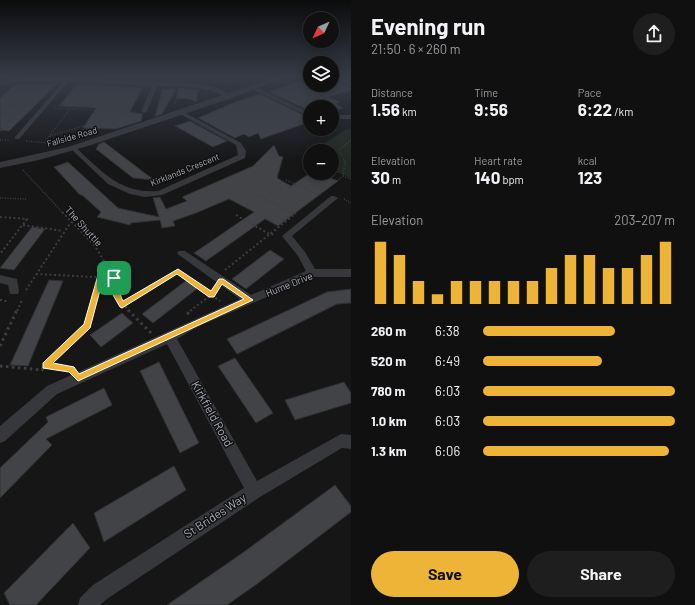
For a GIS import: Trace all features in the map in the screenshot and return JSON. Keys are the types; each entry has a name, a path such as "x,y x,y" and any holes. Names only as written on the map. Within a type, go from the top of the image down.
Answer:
{"street":[{"path":"18,139 44,105"},
{"path":"141,111 144,105"},
{"name":"Fallside Road","path":"0,165 16,163 73,148 178,111 200,105"},
{"path":"292,105 303,111"},
{"name":"Kirklands Crescent","path":"73,148 120,189 146,195 166,190 236,160 242,156 242,151 239,144 178,111"},
{"path":"339,118 351,117"},
{"path":"312,273 302,254 287,236 334,198"},
{"path":"182,253 250,300"},
{"name":"Hume Drive","path":"0,436 52,390 165,339 193,324 312,273 351,273"},
{"path":"0,279 13,282 14,291"},
{"name":"Kirkfield Road","path":"165,339 254,491"},
{"name":"St Brides Way","path":"87,605 100,592 254,491 341,441 351,442"}],"path":[{"path":"5,114 14,105"},
{"path":"178,105 178,111"},
{"path":"42,108 132,112 141,111"},
{"path":"42,146 70,109"},
{"name":"Fallside Road","path":"50,136 132,112"},
{"path":"0,114 36,115"},
{"path":"0,131 16,115"},
{"path":"18,139 52,143"},
{"path":"313,200 343,176 345,162 339,150 351,140"},
{"name":"The Shuttle","path":"16,163 94,246 116,281 116,295 122,305 165,339"},
{"path":"343,176 351,179"},
{"path":"286,180 319,195"},
{"path":"325,191 334,198"},
{"path":"257,195 296,214"},
{"path":"0,198 26,199"},
{"path":"122,305 178,271 211,295 221,280 221,273 302,209"},
{"path":"236,215 269,234"},
{"path":"0,217 27,219 0,253"},
{"path":"0,346 35,274 63,231 71,222"},
{"path":"23,224 63,231"},
{"path":"35,274 114,278"},
{"path":"0,366 42,370 87,326 101,277"},
{"path":"45,366 72,369 78,378"}],"shaded area":[{"path":"351,129 351,178 339,173 339,144 324,144 336,136 339,136 339,134 345,130"}],"building":[{"path":"0,105 35,105 9,131 0,130"},
{"path":"133,105 130,112 143,114 141,121 116,129 83,128 96,108 59,106"},
{"path":"158,105 167,105 162,114 155,116"},
{"path":"228,105 283,105 303,115 303,124 261,139 258,133 249,137 244,134 235,138 198,118"},
{"path":"190,121 227,141 213,147 175,126"},
{"path":"104,142 154,180 133,178 96,149 99,144"},
{"path":"274,145 279,156 283,157 277,178 291,186 303,178 303,180 338,181 278,226 265,219 206,261 194,253 254,212 229,199 173,221 175,226 162,228 160,220 131,223 130,225 97,217 101,212 82,195 80,195 54,167 68,162 118,208 159,217 153,198 160,197 166,209 187,201 182,197 253,166"},
{"path":"32,227 45,229 14,270 0,268"},
{"path":"270,250 284,259 246,289 232,279"},
{"path":"49,280 63,281 28,366 10,365"},
{"path":"187,280 198,288 153,323 142,314"},
{"path":"351,289 351,303 337,304 237,354 227,339 327,292"},
{"path":"122,313 133,323 101,347 90,335"},
{"path":"235,358 273,413 256,423 218,366"},
{"path":"159,362 199,443 180,453 140,371"},
{"path":"344,382 351,393 351,403 295,420 285,400"},
{"path":"104,388 112,405 46,439 52,445 0,498 0,468 48,422 46,417"},
{"path":"174,466 186,490 104,542 94,513"},
{"path":"335,485 351,506 351,512 257,584 227,605 167,605 241,554"},
{"path":"73,523 90,548 36,605 10,605 4,593"}],"route":[{"path":"178,271 211,295 221,280 250,300 193,324 170,338 160,341 78,378 72,369 45,366 87,326 101,277 114,278 116,281 116,295 122,305 178,271"}]}
